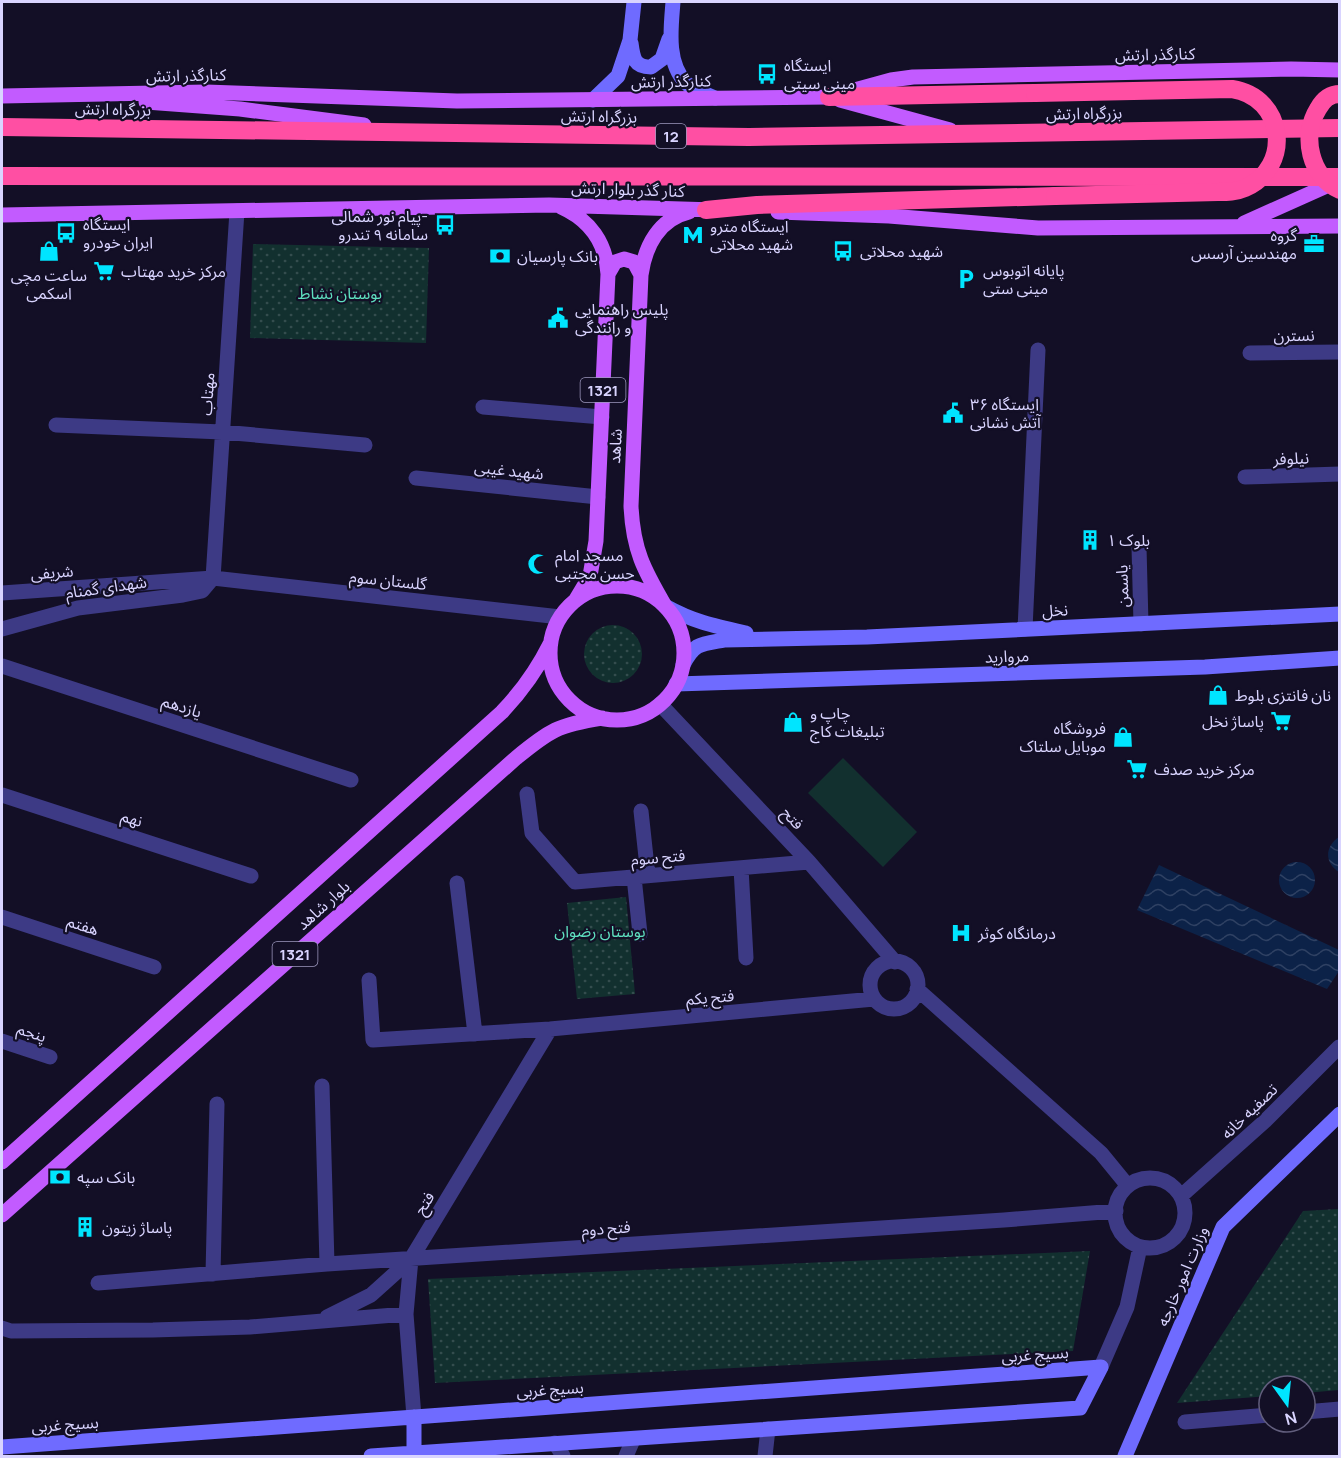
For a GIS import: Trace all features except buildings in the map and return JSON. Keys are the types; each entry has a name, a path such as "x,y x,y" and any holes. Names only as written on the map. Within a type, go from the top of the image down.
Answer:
{"highway":[{"path":"706,210 734,206 1239,190 1254,183 1271,165 1276,151 1275,128 1263,103 1243,91 1220,89 829,97"},
{"path":"1340,94 1325,99 1315,113 1309,134 1310,151 1318,171 1329,185 1340,190"},
{"name":"بزرگراه ارتش","path":"2,127 749,137 1340,128"},
{"path":"2,177 1340,179"}],"main road":[{"path":"593,100 618,76 630,40 634,2"},
{"path":"673,2 671,33 675,67 687,84 715,98"},
{"path":"630,40 633,59 644,67 651,67 662,59 671,33"},
{"name":"کنارگذر ارتش","path":"2,96 206,92 457,101 829,97 880,83 913,77 1279,69 1340,70"},
{"path":"70,96 240,109 429,134"},
{"path":"829,97 965,134"},
{"path":"1239,225 1340,179"},
{"path":"2,215 549,205"},
{"name":"کنار گذر بلوار ارتش","path":"549,205 706,210"},
{"name":"شاهد","path":"549,205 571,212 591,228 607,258 596,541 590,576 574,601"},
{"path":"706,210 889,216 1038,228 1340,226"},
{"name":"شاهد","path":"665,606 641,562 632,523 641,275 647,249 652,238 664,224 678,214 706,210"},
{"path":"608,274 615,262 624,259 634,262 641,275"},
{"path":"683,665 683,644 678,624 665,606 641,590 624,586 606,587 590,592 574,601 560,617 550,644 551,664 557,683 568,699 584,711 602,718 622,719 643,715 660,704 676,684 690,651 703,644 724,640 772,638"},
{"path":"665,606 704,624 772,638"},
{"name":"نخل","path":"772,638 867,638 1340,614"},
{"name":"بلوار شاهد","path":"2,1162 502,712 537,671 550,644"},
{"name":"مروارید","path":"676,684 1205,667 1340,658"},
{"name":"بلوار شاهد","path":"2,1215 516,758 544,735 557,728 571,723 602,718"},
{"name":"وزارت امور خارجه","path":"1125,1456 1223,1227 1340,1114"},
{"path":"371,1456 415,1455 555,1443 633,1440 1080,1408 1101,1367"},
{"name":"بسیج غربی","path":"2,1447 1101,1367"},
{"path":"414,1417 415,1455"}],"street":[{"name":"مهتاب","path":"213,578 237,212"},
{"path":"1025,629 1038,350"},
{"name":"نسترن","path":"1250,353 1340,352"},
{"path":"483,407 602,417"},
{"path":"56,425 222,432 365,445"},
{"name":"نیلوفر","path":"1245,477 1340,474"},
{"name":"شهید غیبی","path":"416,478 598,497"},
{"name":"یاسمن","path":"1139,547 1142,624"},
{"name":"شریفی","path":"2,593 213,578"},
{"name":"گلستان سوم","path":"213,578 560,617"},
{"name":"شهدای گمنام","path":"2,629 78,608 202,591 213,578"},
{"name":"یازدهم","path":"2,666 351,780"},
{"name":"فتح","path":"660,704 809,862 895,962"},
{"name":"فتح سوم","path":"527,794 531,833 575,882 809,862"},
{"name":"نهم","path":"2,795 251,876"},
{"path":"640,934 641,811"},
{"path":"741,868 746,958"},
{"path":"458,883 475,1034"},
{"name":"هفتم","path":"2,917 154,967"},
{"path":"895,962 909,967 914,974 917,989 915,997 902,1007 886,1008 874,999 871,992 871,978 880,966 895,962"},
{"name":"فتح یکم","path":"369,980 373,1040 550,1029 874,999"},
{"path":"917,989 1101,1153 1128,1186"},
{"name":"فتح","path":"414,1417 406,1314 411,1259 550,1029"},
{"name":"پنجم","path":"2,1041 50,1058"},
{"name":"تصفیه خانه","path":"1181,1197 1265,1121 1339,1047"},
{"path":"322,1086 327,1264"},
{"path":"213,1274 217,1104"},
{"path":"1157,1179 1167,1182 1181,1197 1185,1208 1180,1230 1173,1239 1163,1245 1152,1248 1140,1247 1130,1242 1117,1225 1116,1203 1121,1193 1137,1180 1157,1179"},
{"name":"فتح دوم","path":"98,1283 327,1264 1116,1211"},
{"path":"1101,1367 1127,1307 1140,1247"},
{"path":"319,1321 371,1295 411,1259"},
{"path":"2,1328 10,1331 250,1327 406,1314"},
{"path":"1317,1411 1340,1409"},
{"path":"1185,1422 1257,1416"},
{"path":"765,1456 768,1429"},
{"path":"626,1456 633,1440"},
{"path":"555,1443 563,1456"}],"green space":[{"name":"بوستان نشاط","path":"253,244 429,248 426,343 250,338"},
{"path":"607,625 619,625 634,633 642,648 642,660 634,675 619,683 607,683 592,675 584,660 584,648 592,633"},
{"path":"843,758 917,832 883,867 808,793"},
{"name":"بوستان رضوان","path":"626,897 635,994 577,999 567,903"},
{"path":"1339,1209 1339,1390 1317,1392 1317,1374 1257,1374 1257,1397 1177,1403 1303,1211"},
{"path":"1090,1251 1073,1351 435,1383 428,1279"}],"water":[{"path":"1339,837 1339,872 1331,864 1328,855 1331,845"},
{"path":"1297,862 1310,867 1315,880 1310,893 1297,898 1284,893 1279,880 1284,867"},
{"path":"1159,865 1339,950 1339,971 1327,989 1137,910"}],"place":[{"name":"ایستگاه مینی سیتی","path":"767,74"},
{"name":"پیام نور شمالی- سامانه ۹ تندرو","path":"445,225"},
{"name":"ایستگاه ایران خودرو","path":"66,233"},
{"name":"ایستگاه مترو شهید محلاتی","path":"693,235"},
{"name":"گروه مهندسین آرسس","path":"1314,244"},
{"name":"ساعت مچی اسکمی","path":"49,251"},
{"name":"شهید محلاتی","path":"843,251"},
{"name":"بانک پارسیان","path":"500,256"},
{"name":"مرکز خرید مهتاب","path":"104,271"},
{"name":"پایانه اتوبوس مینی ستی","path":"966,279"},
{"name":"پلیس راهنمایی و رانندگی","path":"558,318"},
{"name":"ایستگاه ۳۶ آتش نشانی","path":"953,413"},
{"name":"۱ بلوک","path":"1090,540"},
{"name":"مسجد امام حسن مجتبی","path":"538,564"},
{"name":"نان فانتزی بلوط","path":"1218,695"},
{"name":"پاساژ نخل","path":"1281,721"},
{"name":"چاپ و تبلیغات کاج","path":"793,722"},
{"name":"فروشگاه موبایل سلتاک","path":"1123,737"},
{"name":"مرکز خرید صدف","path":"1137,769"},
{"name":"درمانگاه کوثر","path":"961,933"},
{"name":"بانک سپه","path":"60,1177"},
{"name":"پاساژ زیتون","path":"85,1227"}]}
